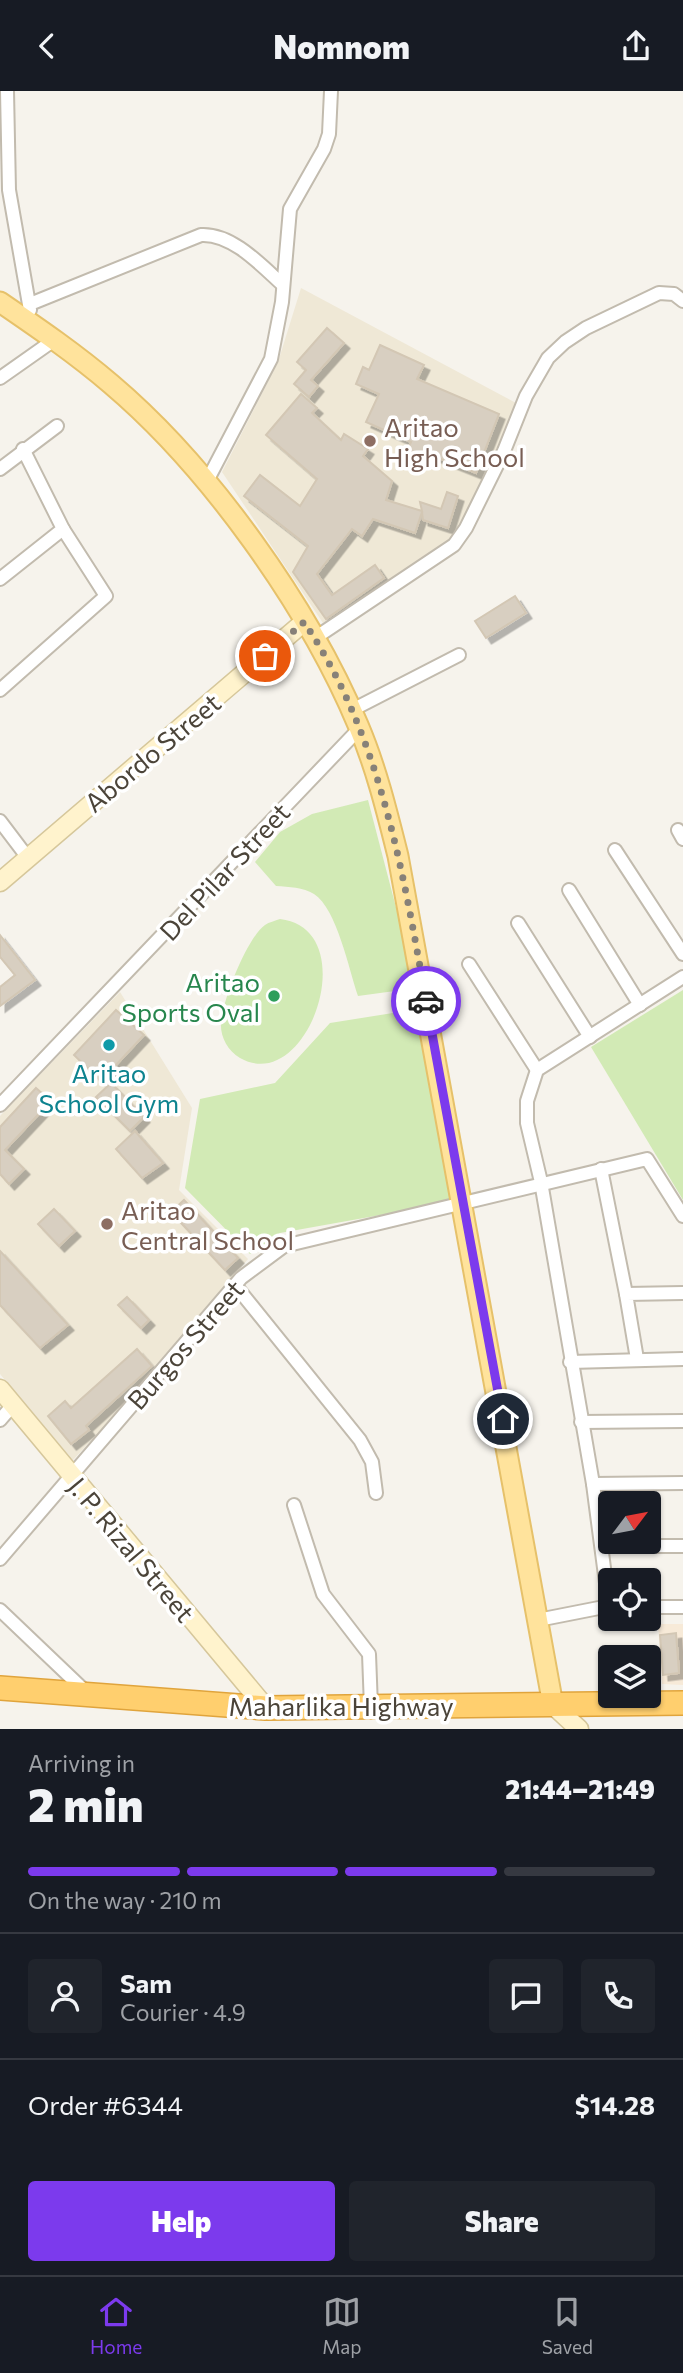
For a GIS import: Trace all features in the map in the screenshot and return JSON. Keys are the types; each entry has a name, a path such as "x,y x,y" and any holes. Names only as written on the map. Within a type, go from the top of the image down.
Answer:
{"highway":[{"name":"Maharlika Highway","path":"0,1688 266,1708 683,1703"}],"main road":[{"path":"0,302 112,385 207,481 309,630 356,719 385,801 398,856 553,1705"}],"street":[{"path":"7,91 9,190 32,324"},
{"path":"207,481 271,359 284,285 290,209 324,149 329,134 331,91"},
{"path":"30,304 201,235 222,239 238,248 284,285"},
{"path":"309,630 454,545 466,528 504,451 526,396 548,358 565,342 659,293 674,294 683,301"},
{"path":"0,378 54,340"},
{"path":"0,469 23,449 57,426"},
{"path":"0,689 106,596 62,529 23,449"},
{"path":"0,579 62,529"},
{"name":"Abordo Street","path":"0,882 309,630"},
{"name":"Del Pilar Street","path":"0,1105 356,719 459,655"},
{"path":"0,821 27,858"},
{"path":"615,850 683,954"},
{"path":"569,890 640,1005"},
{"path":"518,923 590,1037"},
{"path":"469,964 537,1070"},
{"path":"598,1515 541,1182 527,1123 527,1101 537,1070 683,977"},
{"name":"Burgos Street","path":"0,1559 235,1285 268,1255 284,1245 647,1159 683,1216"},
{"path":"601,1169 638,1359"},
{"path":"235,1285 360,1440 372,1462 376,1493"},
{"path":"626,1294 683,1293"},
{"path":"570,1362 683,1359"},
{"name":"J. P. Rizal Street","path":"0,1388 266,1708"},
{"path":"0,1420 13,1405"},
{"path":"581,1422 683,1422"},
{"path":"593,1484 683,1483"},
{"path":"294,1505 323,1594 369,1654 371,1707"},
{"path":"662,1546 683,1546"},
{"path":"661,1607 683,1608"},
{"path":"538,1620 598,1608"},
{"path":"0,1610 88,1693"},
{"path":"553,1705 579,1729"}],"shaded area":[{"name":"Aritao High School","path":"301,288 518,404 457,539 323,623 222,472 278,362"},
{"name":"Aritao Central School","path":"120,992 192,1108 179,1190 248,1259 157,1369 73,1460 0,1374 0,1116"},
{"path":"661,1624 683,1624 683,1685 662,1684"}],"green space":[{"path":"368,800 417,988 358,996 336,926 322,902 305,890 276,886 255,862 280,832 312,814"},
{"name":"Aritao Sports Oval","path":"280,919 305,929 319,950 323,978 317,1007 305,1034 287,1054 265,1064 240,1058 231,1051 223,1037 221,1022 231,985 251,942 265,925"},
{"path":"683,990 683,1200 591,1047"},
{"path":"418,1009 459,1201 280,1233 250,1254 185,1188 200,1099 275,1083 330,1023"}],"building":[{"path":"327,328 344,343 311,380 318,386 309,397 294,384 306,370 297,362"},
{"path":"380,345 424,365 417,379 499,414 476,473 431,455 428,462 406,453 411,442 366,422 379,394 356,384 363,367 369,370"},
{"path":"301,394 317,408 312,413 341,440 344,434 368,449 363,456 392,481 386,500 422,511 420,502 441,509 447,492 458,496 448,528 423,520 422,512 415,533 373,519 362,536 352,529 317,574 332,595 375,565 384,578 326,619 293,572 308,546 244,496 260,475 300,506 317,479 266,435"},
{"path":"515,596 526,613 486,638 475,621"},
{"path":"0,935 35,980 0,1006 0,987 15,975 0,957"},
{"name":"Aritao School Gym","path":"116,1010 144,1035 101,1081 74,1055"},
{"path":"111,1083 144,1117 130,1131 96,1097"},
{"path":"36,1088 51,1101 5,1150 24,1169 9,1184 0,1174 0,1127"},
{"path":"135,1131 163,1163 142,1178 116,1149"},
{"path":"184,1200 238,1258 225,1270 171,1212"},
{"path":"54,1209 75,1231 59,1246 38,1224"},
{"path":"0,1251 68,1325 40,1348 0,1305"},
{"path":"127,1297 149,1320 141,1328 118,1305"},
{"path":"137,1349 152,1366 86,1426 89,1430 71,1444 48,1416 65,1401 71,1408"},
{"path":"676,1633 679,1673 663,1675 660,1635"}],"way so far":[{"path":"265,656 304,622 352,710 385,801 426,1001"}],"place":[{"name":"Aritao High School","path":"370,441"},
{"name":"Aritao Sports Oval","path":"274,996"},
{"name":"Aritao School Gym","path":"109,1045"},
{"name":"Aritao Central School","path":"107,1224"}],"route":[{"path":"426,1001 503,1419"}]}
